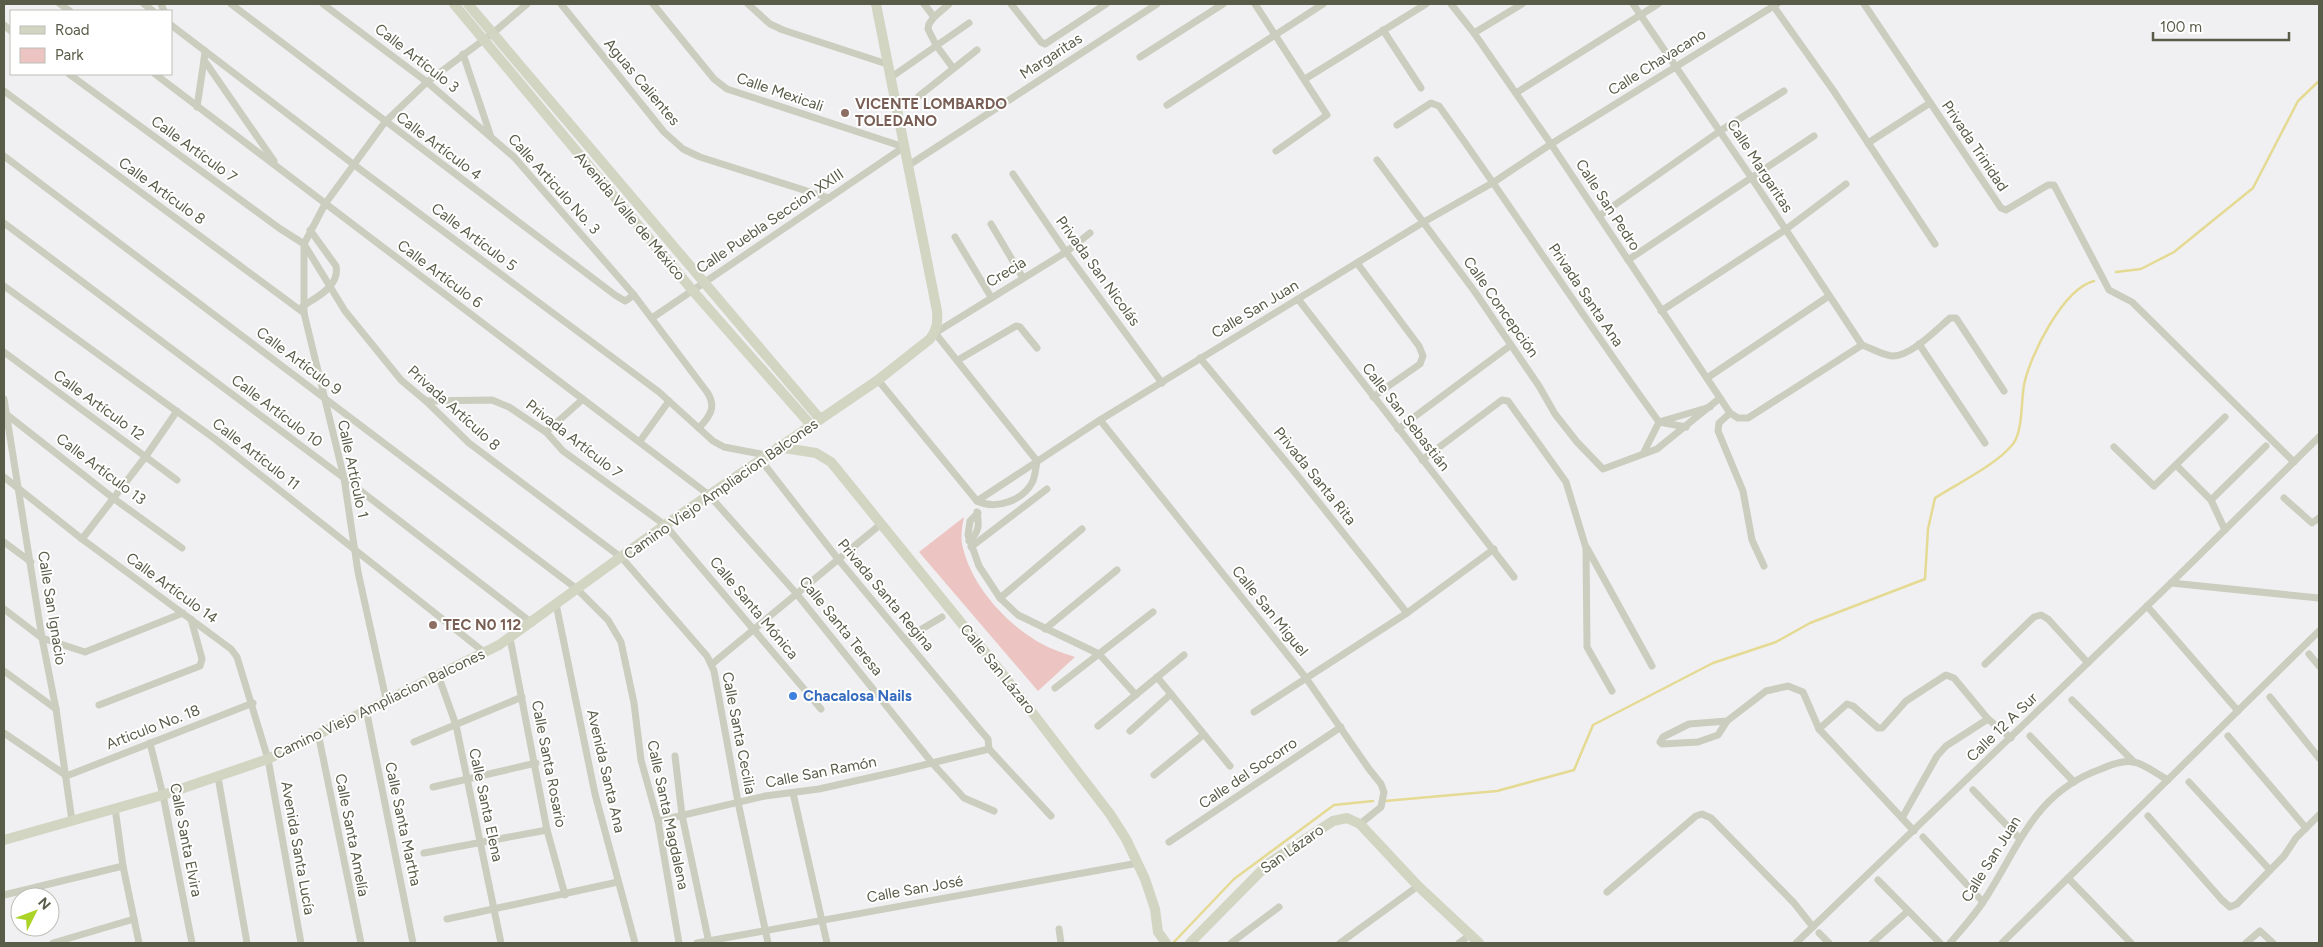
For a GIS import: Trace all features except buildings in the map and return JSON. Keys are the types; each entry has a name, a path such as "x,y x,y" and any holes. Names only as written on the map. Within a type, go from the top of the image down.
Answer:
{"main road":[{"name":"Avenida Valle de México","path":"454,4 693,291 810,424"},
{"name":"Avenida Valle de México","path":"468,4 703,284 820,419"},
{"path":"876,4 937,311 935,333"},
{"name":"Camino Viejo Ampliacion Balcones","path":"4,840 164,795 268,759 510,638 810,424 878,380 925,344 935,333"},
{"name":"Calle San Lázaro","path":"778,447 799,449 824,456 842,474 880,524 1005,677 1104,806 1126,839 1138,863 1155,909 1158,932 1163,942"},
{"name":"San Lázaro","path":"1190,943 1269,863 1333,820 1347,818 1360,824"},
{"path":"1360,824 1418,886 1479,943"}],"street":[{"name":"Calle Artículo 4","path":"231,4 619,298 625,301 634,295"},
{"name":"Calle Artículo 3","path":"323,4 427,82 491,137"},
{"path":"304,244 325,204 385,122 427,82 484,40 527,4"},
{"name":"Aguas Calientes","path":"561,4 664,132 683,149 700,157 829,198"},
{"name":"Calle Mexicali","path":"653,4 714,79 727,89 904,147"},
{"path":"748,4 770,24 782,30 887,64"},
{"path":"924,4 934,17"},
{"path":"948,4 928,24 928,29 936,45 954,68"},
{"path":"1011,4 1045,44 1106,4"},
{"name":"Margaritas","path":"909,165 1157,4"},
{"path":"1140,56 1223,4"},
{"path":"1255,4 1327,115 1276,151"},
{"path":"1167,105 1323,4"},
{"path":"1408,4 1414,11"},
{"path":"1305,79 1426,4"},
{"name":"Calle San Pedro","path":"1451,4 1474,33 1551,144 1730,414"},
{"path":"1474,33 1522,4"},
{"name":"Calle Margaritas","path":"1633,4 1752,177 1862,345"},
{"path":"1516,94 1658,4"},
{"path":"1864,4 1930,103 1868,143"},
{"path":"1774,5 1935,244"},
{"name":"Calle Chavacano","path":"1551,144 1774,5"},
{"path":"890,78 969,23"},
{"name":"Calle Artículo 5","path":"172,26 353,164 659,392 699,428 724,447 763,457"},
{"path":"1383,30 1421,88"},
{"path":"919,96 977,50"},
{"path":"197,107 205,51"},
{"name":"Calle Articulo No. 3","path":"463,54 491,137 514,157 652,318"},
{"path":"204,60 278,165"},
{"name":"Calle Artículo 7","path":"70,75 279,228 304,244"},
{"name":"Calle Artículo 6","path":"155,75 278,165 325,204 709,495"},
{"name":"Calle Artículo 8","path":"4,91 304,310"},
{"path":"1599,216 1720,131 1784,91"},
{"name":"Privada Santa Ana","path":"1397,125 1431,103 1435,103 1494,182 1593,331 1659,422"},
{"name":"Privada Trinidad","path":"1930,103 2001,208 2006,210 2048,185 2054,186 2109,290 2132,302 2294,462"},
{"path":"1628,260 1814,136"},
{"name":"Calle San Juan","path":"977,501 1100,420 1422,222 1494,182 1551,144"},
{"name":"Calle Puebla Seccion XXIII","path":"652,318 904,147"},
{"name":"Calle Artículo 9","path":"4,156 577,589"},
{"name":"Calle Concepción","path":"1377,160 1511,345 1555,414 1577,442 1603,469 1644,452"},
{"name":"Privada San Nicolás","path":"1013,174 1066,252 1162,383"},
{"path":"1661,310 1785,230 1846,184"},
{"name":"Calle Artículo 10","path":"4,223 344,478 532,623"},
{"path":"991,224 1023,278"},
{"path":"304,310 329,288 336,278 336,266 310,230"},
{"name":"Crecia","path":"935,333 1066,252 1090,233"},
{"path":"956,237 991,297"},
{"name":"Privada Artículo 8","path":"304,244 329,288 389,368 401,380 426,401 469,443 622,558"},
{"name":"Calle Artículo 1","path":"304,244 304,310 323,397 344,478 358,572 386,699"},
{"path":"1357,263 1419,346 1423,356 1420,364 1373,397"},
{"name":"Calle Artículo 11","path":"4,286 177,410 484,652"},
{"path":"1707,378 1829,296"},
{"name":"Calle San Sebastián","path":"1298,299 1514,577"},
{"path":"652,318 711,398 713,404 710,417 699,428"},
{"path":"1764,566 1752,540 1743,491 1718,431 1719,423 1730,414 1748,418 1862,345 1891,356 1900,355 1919,344 1950,318 1956,318 1961,324 2004,391"},
{"path":"958,360 1016,326 1020,327 1037,348"},
{"path":"878,380 977,501 992,506 1000,505 1021,494 1033,481 1036,461 935,333"},
{"path":"1919,344 1984,443"},
{"path":"1398,429 1511,345"},
{"name":"Calle Artículo 12","path":"4,352 178,480"},
{"name":"Privada Santa Rita","path":"1200,358 1298,475 1407,613"},
{"path":"1644,452 1656,449 1720,398"},
{"name":"Calle San Ignacio","path":"4,399 42,638 56,709 72,821"},
{"path":"546,432 584,399"},
{"name":"Privada Artículo 7","path":"426,401 484,400 501,402 546,432 563,451 665,526"},
{"path":"1422,460 1502,400 1508,400 1566,482 1586,548 1652,666"},
{"path":"640,441 669,401"},
{"path":"1644,452 1659,422 1711,407"},
{"path":"82,539 146,456 177,410"},
{"name":"Calle Artículo 13","path":"5,413 113,498 182,548"},
{"path":"2114,447 2154,486 2225,417"},
{"name":"Calle San Miguel","path":"1100,420 1306,678 1381,784 1384,792 1380,807 1360,824"},
{"path":"1659,422 1686,427"},
{"name":"Calle 12 A Sur","path":"1796,943 2171,583 2319,437"},
{"path":"2211,500 2266,446"},
{"name":"Privada Santa Regina","path":"763,457 838,559 988,739 989,749 1051,816"},
{"path":"2176,465 2211,500 2225,530"},
{"name":"Calle Artículo 14","path":"4,477 82,539 235,653 253,703 268,759"},
{"path":"970,544 1047,489"},
{"name":"Calle Santa Teresa","path":"709,495 796,593 933,764 964,798 994,811"},
{"path":"2284,498 2312,523 2319,518"},
{"path":"970,544 976,535 979,524 977,501"},
{"path":"712,664 754,627 880,524"},
{"name":"Calle Santa Mónica","path":"665,526 754,627 821,709"},
{"path":"1000,598 1082,529"},
{"path":"4,542 31,562"},
{"path":"970,544 979,566 1000,598 1018,614 1099,654 1136,695"},
{"path":"1586,548 1586,647 1612,691"},
{"path":"1254,712 1407,613 1494,549"},
{"name":"Calle Santa Cecilia","path":"622,558 712,664 738,802 768,943"},
{"path":"1045,629 1117,570"},
{"path":"2171,583 2319,598"},
{"name":"Calle Santa Magdalena","path":"577,589 608,620 621,642 634,702 641,760 658,821 679,943"},
{"name":"Avenida Santa Ana","path":"556,604 587,758 635,943"},
{"path":"2147,606 2238,711"},
{"path":"4,609 42,638 84,652 183,613"},
{"path":"1055,688 1153,612"},
{"path":"1985,664 2034,617 2041,615 2048,619 2088,663"},
{"path":"905,639 942,616"},
{"path":"99,706 200,666 202,658 191,619"},
{"path":"2002,943 2319,631"},
{"name":"Calle Santa Rosario","path":"510,638 536,763 547,830 565,895"},
{"path":"2309,654 2319,666"},
{"path":"1098,726 1184,655"},
{"path":"4,672 56,709"},
{"name":"Calle Santa Elena","path":"438,675 456,725 501,943"},
{"path":"1820,729 1847,704 1853,706 1878,728 1882,728 1906,701 1946,675 1954,678 1988,719 2010,738"},
{"path":"1157,676 1202,734 1230,766"},
{"path":"1727,721 1689,724 1663,737 1660,742 1662,744 1698,742 1718,735 1727,721 1766,691 1788,686 1803,692 1820,729 1914,831"},
{"path":"1130,731 1171,694"},
{"path":"2270,697 2319,758"},
{"path":"414,742 522,698"},
{"path":"2072,700 2134,762 2168,780"},
{"name":"Articulo No. 18","path":"64,774 69,775 253,703"},
{"name":"Calle Santa Martha","path":"366,709 413,943"},
{"path":"1902,818 1937,756 1952,742 1988,719"},
{"name":"Calle del Socorro","path":"1169,842 1341,727"},
{"path":"4,733 64,774"},
{"name":"Calle Santa Amelía","path":"318,733 361,943"},
{"path":"1154,775 1202,734"},
{"path":"2030,736 2074,782"},
{"path":"2228,736 2306,828"},
{"name":"Calle Santa Elvira","path":"150,743 164,795 192,943"},
{"name":"Calle San Ramón","path":"658,821 738,802 933,764 989,749"},
{"path":"675,756 682,815 709,942"},
{"name":"Avenida Santa Lucía","path":"268,759 301,943"},
{"name":"Calle San Juan","path":"1950,943 1983,902 2018,838 2044,804 2074,782 2113,764 2134,762"},
{"path":"433,787 536,763"},
{"path":"218,777 248,943"},
{"path":"2189,782 2270,870"},
{"path":"1973,790 2018,838"},
{"path":"793,792 827,943"},
{"path":"115,808 123,866 139,943"},
{"path":"1607,892 1696,816 1702,814 1711,818 1794,904 1813,927"},
{"path":"2148,816 2230,907 2237,904 2284,856 2296,838 2319,815"},
{"path":"424,853 547,830"},
{"path":"1923,837 1983,902"},
{"name":"Calle San José","path":"697,943 1138,863"},
{"path":"4,895 123,866"},
{"path":"2068,878 2131,943"},
{"path":"1878,880 1940,943"},
{"path":"447,919 618,882"},
{"path":"1340,943 1418,886"},
{"path":"1231,943 1279,907"},
{"path":"1872,943 1908,911"},
{"path":"53,943 134,919"},
{"path":"1059,928 1061,943"},
{"path":"2246,943 2260,931 2273,943"},
{"path":"1819,933 1829,943"},
{"path":"1459,943 1470,935"}],"green space":[{"path":"964,517 962,529 963,548 973,574 989,599 1010,621 1032,638 1047,647 1075,657 1038,691 919,552"}],"waterway":[{"path":"2116,272 2141,269 2174,252 2253,188 2298,101 2319,81"},
{"path":"1385,801 1497,791 1574,770 1593,725 1713,663 1776,642 1810,623 1925,579 1928,529 1935,498 1986,467 2013,444 2019,432 2024,385 2033,357 2050,325 2071,296 2082,287 2094,281"},
{"path":"1174,942 1234,879 1334,805 1373,801"}],"place":[{"name":"VICENTE LOMBARDO TOLEDANO","path":"845,113"},
{"name":"TEC N0 112","path":"433,625"},
{"name":"Chacalosa Nails","path":"793,696"}]}
